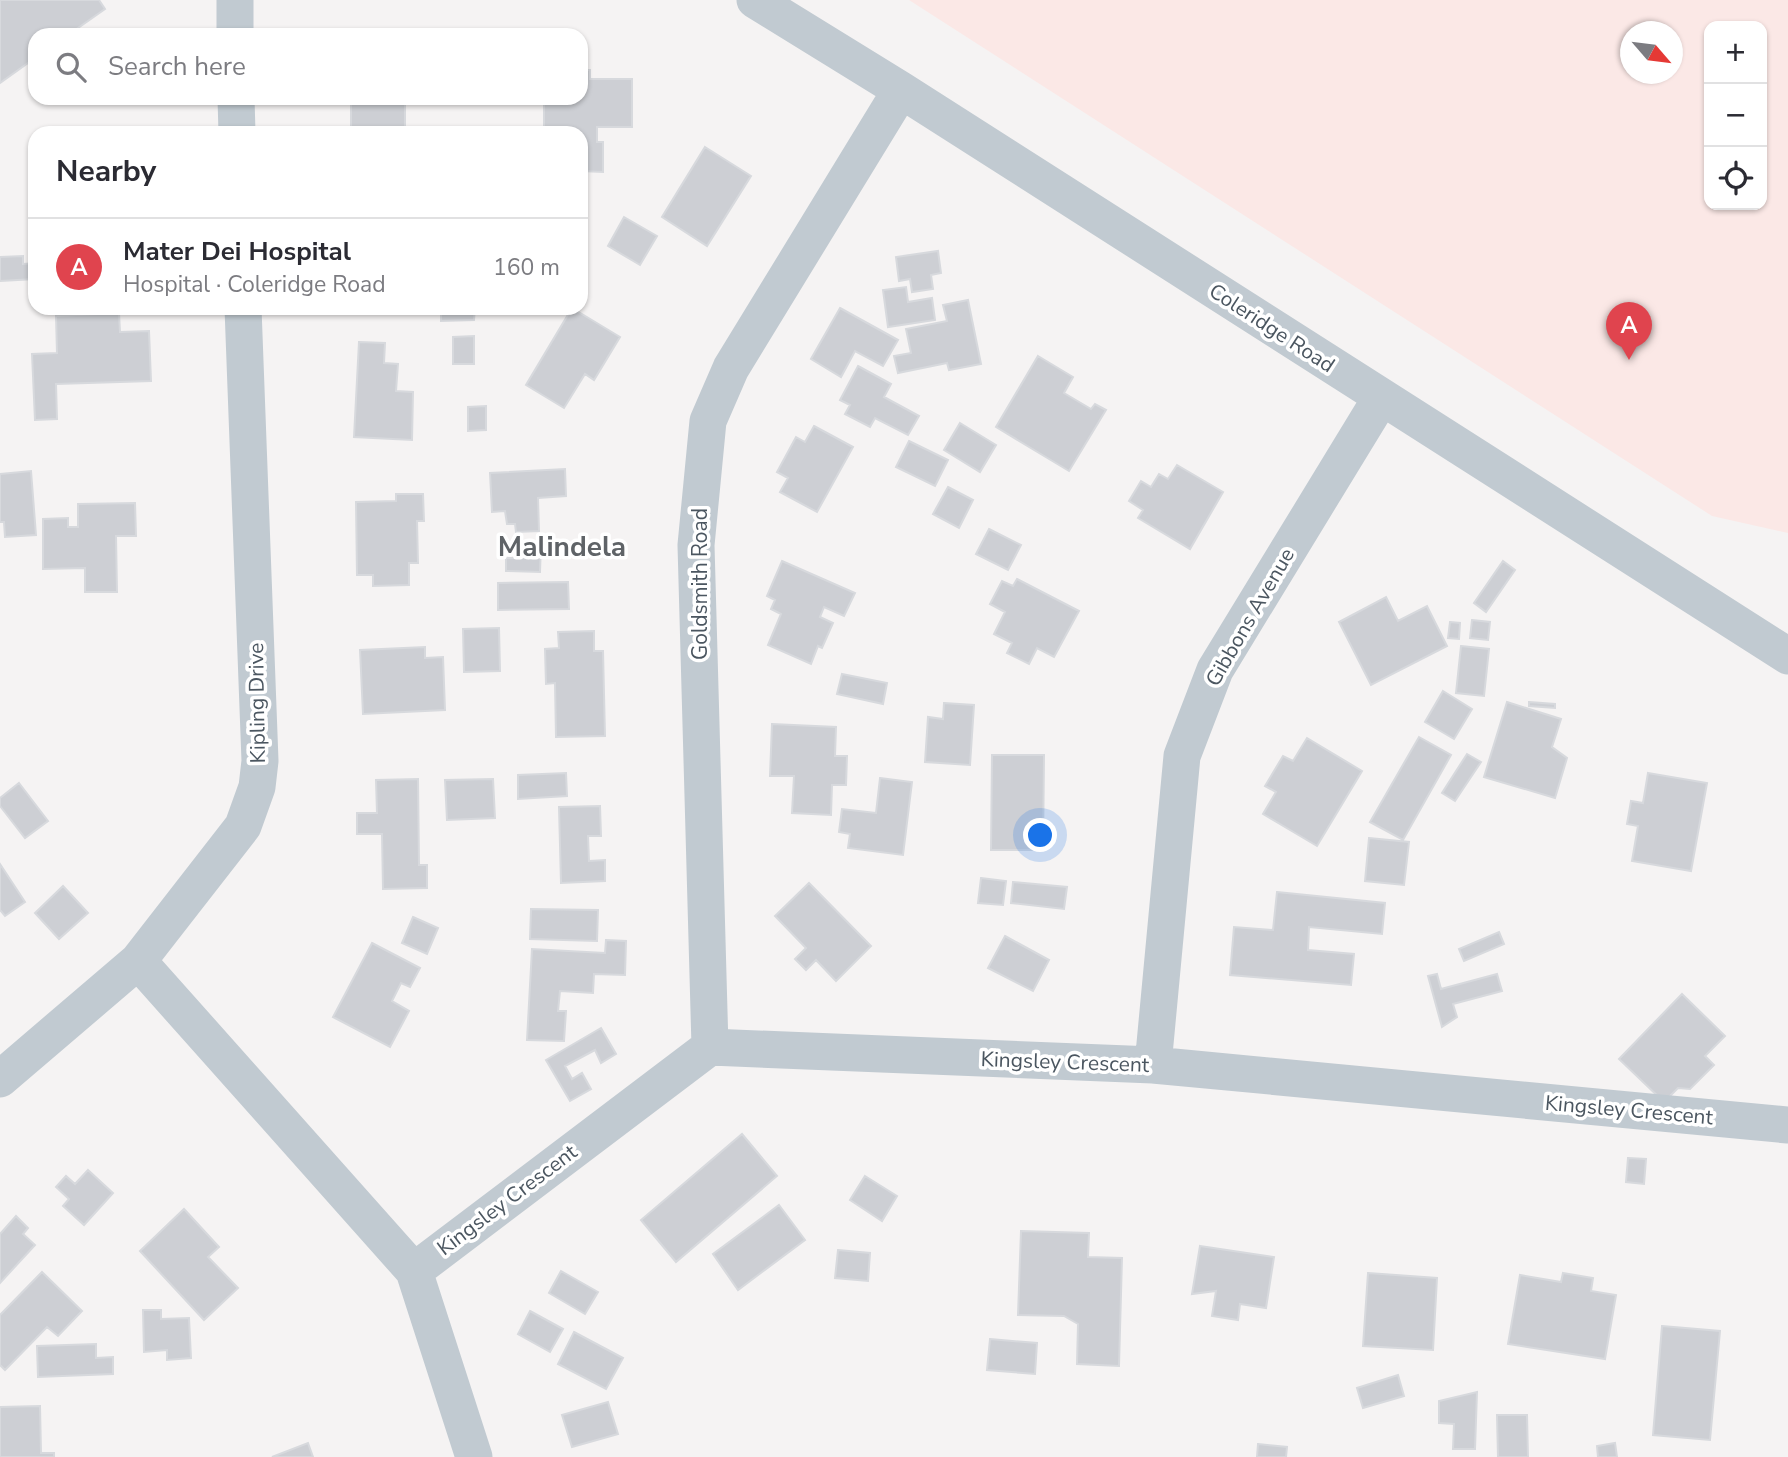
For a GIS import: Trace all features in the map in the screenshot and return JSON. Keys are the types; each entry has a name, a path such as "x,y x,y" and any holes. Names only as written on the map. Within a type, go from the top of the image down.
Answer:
{"street":[{"path":"234,0 235,28"},
{"name":"Coleridge Road","path":"755,0 901,90 1788,656"},
{"name":"Goldsmith Road","path":"710,1047 696,545 708,421 731,368 901,90"},
{"path":"236,105 237,126"},
{"name":"Kipling Drive","path":"0,1079 138,961 243,826 257,787 260,761 243,315"},
{"name":"Gibbons Avenue","path":"1153,1065 1182,756 1215,670 1381,398"},
{"path":"138,961 414,1271 474,1457"},
{"name":"Kingsley Crescent","path":"414,1271 710,1047 1153,1065 1788,1125"}],"shaded area":[{"path":"909,0 1788,0 1788,533 1712,516"}],"building":[{"path":"0,0 99,0 105,9 78,28 28,28 28,63 0,83"},
{"path":"588,70 590,79 632,79 632,127 597,127 597,142 603,142 603,172 588,171 588,126 544,126 544,105 588,105"},
{"path":"351,105 405,105 405,126 351,126"},
{"path":"705,147 751,176 707,246 662,217"},
{"path":"624,217 657,236 640,265 608,246"},
{"path":"938,251 941,273 931,275 933,289 912,292 910,279 899,281 896,257"},
{"path":"23,256 23,264 28,264 28,279 0,281 0,257"},
{"path":"906,287 908,302 932,298 935,320 888,327 883,290"},
{"path":"968,300 981,364 949,370 947,363 898,373 894,356 911,353 906,329 947,321 943,305"},
{"path":"840,308 898,340 883,366 855,351 841,377 811,359"},
{"path":"119,315 120,332 149,331 151,381 56,384 57,419 35,420 32,354 57,353 56,316"},
{"path":"441,315 474,315 474,320 441,321"},
{"path":"568,315 584,315 620,337 594,380 585,374 564,408 526,385"},
{"path":"474,336 474,364 453,364 453,337"},
{"path":"359,342 385,343 384,363 398,364 396,391 413,392 412,440 354,437"},
{"path":"1038,356 1073,377 1064,393 1091,409 1095,404 1106,410 1069,471 996,427"},
{"path":"858,366 891,384 884,397 919,416 908,435 875,418 870,427 845,414 850,405 840,400"},
{"path":"486,406 486,430 468,431 468,407"},
{"path":"960,423 996,445 980,472 944,450"},
{"path":"814,426 853,447 817,512 780,492 788,478 777,472 796,437 805,442"},
{"path":"909,441 948,460 935,486 896,467"},
{"path":"1177,465 1223,492 1190,549 1138,518 1143,510 1129,501 1141,481 1151,487 1159,474 1168,479"},
{"path":"565,469 566,496 538,498 539,531 516,532 515,524 507,524 505,511 492,512 490,473"},
{"path":"31,471 36,535 5,537 4,522 0,522 0,474"},
{"path":"948,487 973,500 959,528 933,514"},
{"path":"396,494 423,494 424,521 417,521 418,563 409,563 409,585 373,586 373,575 357,575 356,502 396,501"},
{"path":"135,503 136,536 116,536 117,592 85,592 85,568 43,569 43,519 68,518 68,527 78,527 78,504"},
{"path":"989,529 1021,545 1008,570 976,554"},
{"path":"518,543 541,544 540,572 506,571 506,558 517,558"},
{"path":"782,561 855,593 844,616 824,607 820,617 833,623 822,648 818,646 811,664 768,645 781,614 771,609 775,600 767,596"},
{"path":"1503,561 1515,570 1486,612 1474,603"},
{"path":"1017,579 1079,611 1054,657 1037,648 1029,664 1007,653 1012,643 994,634 1005,612 990,604 1002,581 1013,586"},
{"path":"568,582 569,609 498,610 498,583"},
{"path":"1386,597 1398,621 1427,606 1447,646 1371,685 1339,622"},
{"path":"1472,620 1490,622 1488,640 1470,638"},
{"path":"1450,622 1460,623 1459,639 1448,638"},
{"path":"499,628 500,671 464,672 463,629"},
{"path":"594,631 594,651 603,651 605,736 556,737 555,683 546,684 545,649 559,648 558,632"},
{"path":"1461,646 1489,649 1484,696 1456,693"},
{"path":"425,647 425,658 443,657 445,710 363,714 360,650"},
{"path":"842,674 887,683 883,704 837,694"},
{"path":"1443,691 1472,709 1454,739 1425,722"},
{"path":"1507,702 1561,719 1552,747 1567,758 1555,798 1484,777"},
{"path":"1529,702 1555,704 1555,708 1529,706"},
{"path":"944,703 974,705 970,765 925,762 928,717 943,719"},
{"path":"772,724 836,727 835,756 847,756 846,785 832,785 831,815 792,813 794,776 770,776"},
{"path":"1419,737 1451,755 1403,840 1370,822"},
{"path":"1307,738 1362,771 1317,846 1263,814 1276,792 1265,786 1283,756 1293,761"},
{"path":"1467,754 1481,762 1455,801 1442,793"},
{"path":"992,755 1044,755 1043,850 991,850"},
{"path":"566,773 567,796 518,799 518,775"},
{"path":"1648,773 1707,783 1691,871 1632,861 1638,826 1627,824 1631,801 1643,803"},
{"path":"880,778 912,782 903,855 848,848 850,834 839,832 842,809 876,813"},
{"path":"418,779 419,865 427,865 427,888 383,889 382,834 357,834 357,813 377,813 376,780"},
{"path":"493,779 495,818 447,820 445,780"},
{"path":"19,783 48,821 25,838 0,806 0,798"},
{"path":"600,806 601,836 588,836 589,861 605,860 605,881 561,883 559,807"},
{"path":"1369,838 1409,842 1404,885 1365,881"},
{"path":"0,864 25,902 5,916 0,910"},
{"path":"981,878 1006,881 1003,905 978,903"},
{"path":"1013,882 1067,887 1064,909 1011,903"},
{"path":"809,883 871,946 836,981 816,960 806,970 795,959 806,948 775,916"},
{"path":"63,886 88,913 59,939 35,913"},
{"path":"1277,892 1385,903 1382,934 1309,927 1308,950 1354,954 1351,985 1230,975 1234,927 1273,930"},
{"path":"531,909 598,910 597,941 530,939"},
{"path":"413,917 438,928 427,954 402,943"},
{"path":"1499,932 1504,944 1464,961 1459,949"},
{"path":"1005,936 1049,960 1033,991 988,968"},
{"path":"606,940 626,941 625,975 594,974 593,993 560,991 558,1011 566,1011 564,1041 527,1040 532,949 605,953"},
{"path":"372,943 420,968 410,987 401,983 392,1001 409,1011 390,1047 333,1017"},
{"path":"1437,974 1441,989 1497,974 1502,991 1453,1004 1457,1017 1442,1027 1428,976"},
{"path":"1682,994 1725,1036 1705,1056 1714,1065 1690,1089 1678,1088 1664,1102 1619,1059"},
{"path":"601,1028 616,1054 601,1063 595,1050 565,1066 572,1079 582,1073 591,1089 570,1101 546,1060"},
{"path":"742,1134 777,1176 676,1262 641,1220"},
{"path":"1628,1158 1646,1159 1644,1184 1626,1182"},
{"path":"88,1170 113,1193 84,1225 63,1206 69,1199 56,1187 66,1176 75,1184"},
{"path":"865,1176 897,1196 882,1221 850,1200"},
{"path":"779,1205 805,1240 738,1290 713,1254"},
{"path":"184,1209 219,1247 208,1257 238,1288 204,1320 140,1251"},
{"path":"16,1216 28,1228 23,1234 35,1245 0,1283 0,1234"},
{"path":"1021,1231 1089,1233 1088,1257 1122,1258 1119,1366 1077,1364 1078,1324 1064,1316 1018,1315"},
{"path":"1200,1246 1274,1257 1266,1308 1240,1304 1238,1320 1212,1316 1216,1291 1192,1294"},
{"path":"838,1250 870,1253 868,1281 835,1278"},
{"path":"561,1271 598,1292 585,1314 549,1293"},
{"path":"42,1272 82,1311 58,1336 47,1327 5,1370 0,1365 0,1315"},
{"path":"1368,1273 1437,1278 1433,1350 1363,1346"},
{"path":"1563,1273 1593,1278 1591,1291 1616,1295 1605,1359 1508,1344 1520,1275 1561,1282"},
{"path":"143,1310 161,1310 161,1319 189,1318 191,1358 167,1360 167,1350 144,1352"},
{"path":"530,1311 563,1329 550,1352 518,1334"},
{"path":"1662,1326 1720,1331 1710,1440 1653,1435"},
{"path":"574,1332 623,1358 606,1389 558,1364"},
{"path":"990,1339 1037,1343 1035,1374 987,1370"},
{"path":"96,1344 96,1358 113,1357 113,1374 38,1377 37,1346"},
{"path":"1398,1375 1404,1396 1363,1408 1357,1388"},
{"path":"1477,1392 1475,1449 1453,1449 1454,1424 1439,1423 1439,1401"},
{"path":"608,1402 618,1434 572,1447 562,1415"},
{"path":"40,1406 41,1453 54,1453 54,1457 0,1457 0,1407"},
{"path":"1497,1415 1527,1415 1528,1457 1498,1457"},
{"path":"308,1443 313,1457 272,1457"},
{"path":"1615,1443 1617,1457 1598,1457 1597,1446"},
{"path":"1258,1444 1287,1447 1286,1457 1257,1457"}],"place":[{"name":"Mater Dei Hospital","path":"1629,360"}],"district":[{"name":"Malindela","path":"562,547"}]}
